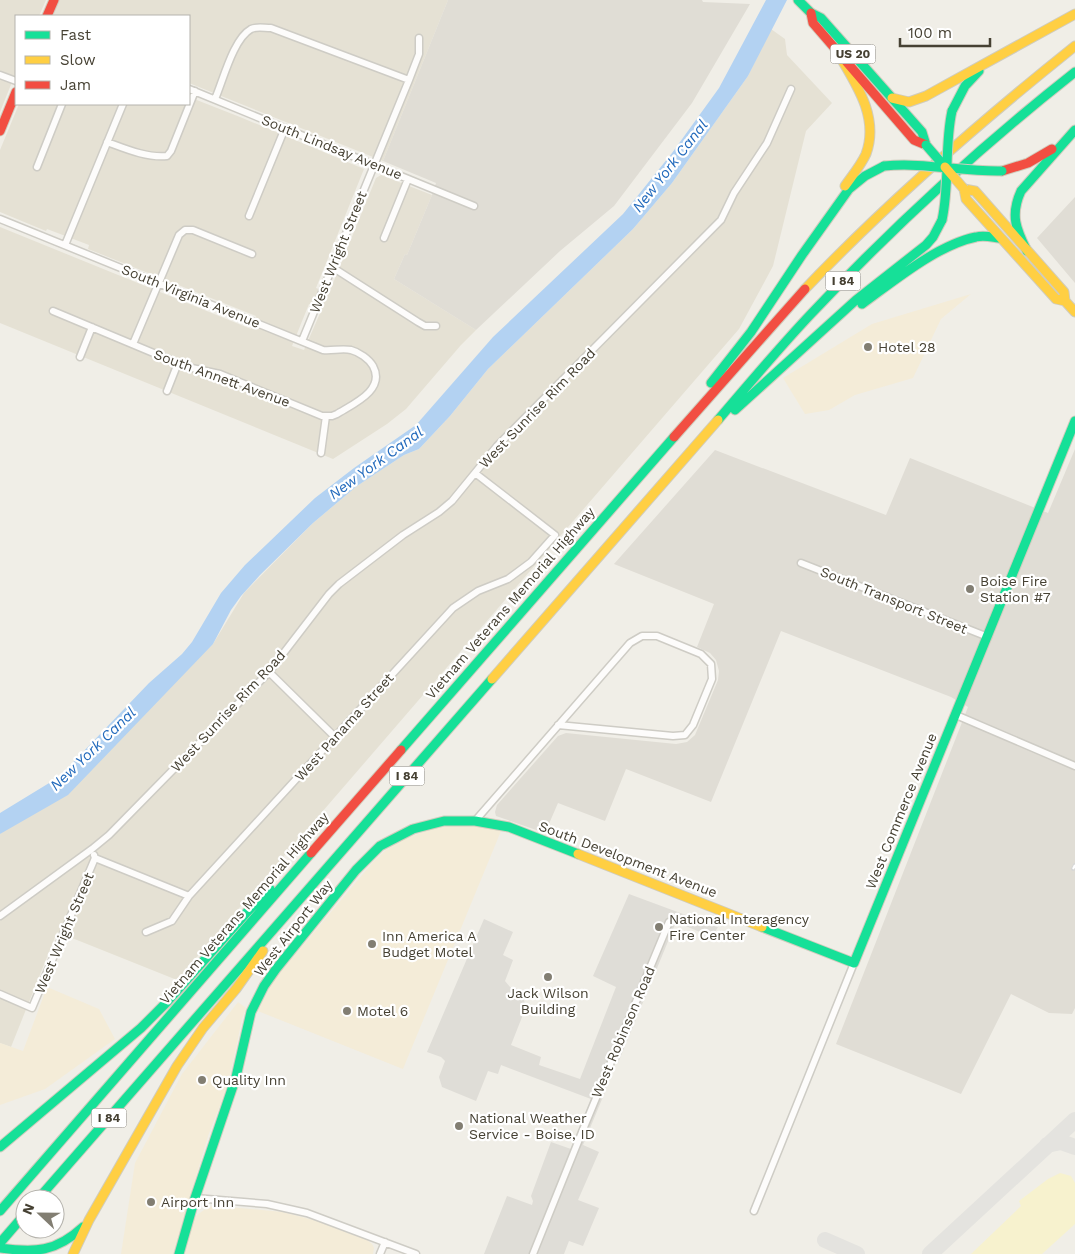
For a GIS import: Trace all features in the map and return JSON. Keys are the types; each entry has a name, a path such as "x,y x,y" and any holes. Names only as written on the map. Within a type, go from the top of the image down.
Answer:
{"main road":[{"path":"47,15 54,0"},
{"name":"US 20","path":"798,0 811,13 820,18 892,98"},
{"name":"US 20","path":"811,13 813,24 914,140 926,145"},
{"path":"892,98 909,102 915,100 1001,56 1075,14"},
{"name":"Vietnam Veterans Memorial Highway","path":"0,1211 756,342 842,251 915,181 967,134 1075,46"},
{"path":"572,552 751,332 866,154 870,139 871,123 866,108 836,50"},
{"path":"635,514 743,402 856,300 926,245 933,237 942,220 946,198 945,167 949,121 952,111 965,86 977,73 1001,56"},
{"name":"I 84","path":"47,1189 809,316 874,250 986,145 1075,72"},
{"path":"0,132 15,94"},
{"path":"892,98 922,132 926,145 964,189 966,199 1056,299 1064,300 1075,312"},
{"path":"802,255 856,181 870,172 884,166 896,164 916,164 988,172 1018,168 1042,157 1075,129"},
{"path":"1027,251 1014,220 1016,200 1021,191 1075,129"},
{"path":"964,189 975,191 1064,292 1064,300"},
{"path":"812,340 914,266 935,254 975,236 1000,238"},
{"name":"West Commerce Avenue","path":"854,962 1075,421"},
{"name":"West Airport Way","path":"179,1254 195,1198 236,1077 250,1012 264,986 356,870 380,846 413,829 428,824 457,820 475,821"},
{"name":"South Development Avenue","path":"475,821 509,827 854,962"},
{"path":"0,1146 153,1017 248,911 330,830"},
{"path":"74,1254 89,1220 177,1066 203,1028 236,989 310,887"},
{"path":"0,1248 37,1251 58,1246 75,1235 89,1220"},
{"path":"0,1243 15,1226"}],"street":[{"path":"215,99 237,43 252,29 260,27 271,28 409,80"},
{"name":"West Wright Street","path":"302,341 409,80 419,54 419,38"},
{"path":"0,74 15,81"},
{"name":"West Sunrise Rim Road","path":"0,916 109,835 269,672 329,594 403,534 439,512 452,501 497,446 721,220 734,192 767,143 791,89"},
{"name":"South Lindsay Avenue","path":"192,90 474,206"},
{"path":"38,167 62,105"},
{"path":"65,245 123,105"},
{"path":"108,142 131,151 158,157 167,156 171,151 187,105"},
{"path":"249,216 285,128"},
{"path":"384,238 408,179"},
{"name":"South Virginia Avenue","path":"0,219 323,350 354,351 371,363 376,374 374,385 368,394 337,414 326,416"},
{"path":"133,344 179,235 185,230 194,230 252,254"},
{"path":"332,268 425,326 436,326"},
{"name":"South Annett Avenue","path":"53,311 178,363 220,374 326,416"},
{"path":"80,357 92,327"},
{"path":"167,391 178,363"},
{"path":"321,452 326,416"},
{"name":"West Panama Street","path":"146,932 172,922 189,896 453,608 478,591 508,579 531,562 555,535 476,473"},
{"name":"South Transport Street","path":"801,563 988,637"},
{"path":"475,821 558,725 630,643 642,636 657,636 701,654 711,664 712,679 693,725 684,735 673,736 558,725"},
{"path":"269,672 335,737"},
{"path":"956,715 1075,766"},
{"path":"92,849 95,858 189,896"},
{"name":"West Wright Street","path":"0,994 32,1008 95,858"},
{"name":"West Robinson Road","path":"533,1254 669,922"},
{"name":"West Commerce Avenue","path":"754,1211 854,962"},
{"path":"195,1198 279,1206 328,1219 416,1254"},
{"path":"380,1254 385,1242"}],"shaded area":[{"path":"0,0 46,0 39,15 15,15 15,74 0,112"},
{"path":"59,0 448,0 383,161 190,83 190,15 53,15"},
{"path":"448,0 702,0 703,2 750,4 692,103 614,206 560,251 476,330 394,279 405,254 407,255 436,183 383,161"},
{"path":"771,29 785,39 787,55 832,103 806,131 773,266 739,329 177,980 57,932 11,1047 0,1043 0,834 213,644 244,593 313,523 357,486 404,455 419,449 450,416 488,369 633,229 672,183 748,76"},
{"path":"190,97 364,169 316,288 329,293 376,178 381,175 432,195 407,255 405,254 394,279 476,330 406,409 387,424 333,459 0,323 0,227 251,329 256,316 88,249 89,245 47,229 46,231 0,212 0,150 19,105 190,105","holes":["309,304 321,311 304,350 292,346"]},
{"path":"1075,197 1075,283 1037,238"},
{"path":"971,294 941,319 913,378 855,395 829,410 805,414 783,378 872,324"},
{"path":"1075,449 1075,1008 1072,1014 1049,1013 1011,994 961,1094 836,1044 968,707 951,697 781,631 711,802 626,769 605,821 558,803 545,833 496,816 497,805 558,736 566,733 676,744 687,742 695,735 718,680 719,671 716,660 710,653 697,647 714,604 614,564 715,450 886,515 910,458 1048,513"},
{"path":"453,825 477,826 501,831 403,1069 258,1011 273,981 373,862 386,850 404,839 432,829"},
{"path":"629,894 718,927 712,937 676,922 618,1063 613,1062 601,1090 605,1092 583,1145 599,1152 578,1200 599,1208 583,1246 569,1241 564,1254 484,1254 507,1196 532,1205 531,1196 551,1142 571,1149 591,1099 501,1065 498,1074 488,1071 476,1101 442,1087 439,1077 445,1061 441,1057 427,1052 484,919 513,932 503,955 513,960 505,981 510,987 521,990 526,1007 511,1045 541,1057 539,1065 580,1079 616,987 593,976"},
{"path":"47,987 99,1009 115,1039 45,1089 0,1105 0,1043 23,1051"},
{"path":"238,1002 246,1008 232,1067 226,1090 208,1136 173,1254 121,1254 135,1163 182,1074"},
{"path":"217,1206 283,1212 317,1221 367,1240 374,1248 373,1254 185,1254 194,1219 208,1207"}],"sand":[{"path":"1060,1173 1071,1176 1075,1183 1075,1224 1042,1254 971,1254 1021,1206 1019,1201 1048,1179"}],"water":[{"name":"New York Canal","path":"766,0 787,0 748,76 672,183 633,229 488,369 450,416 419,449 404,455 357,486 313,523 260,575 231,610 213,644 68,795 0,834 0,813 59,777 149,683 182,654 192,642 221,593 245,565 315,498 416,425 493,337 623,214 672,153 719,88"}],"taxiway":[{"path":"930,1254 1075,1120"},
{"path":"1047,1145 1061,1142 1075,1147"},
{"path":"825,1240 857,1254"}],"railway":[{"path":"1073,869 1075,865"}],"traffic: fast":[{"path":"798,0 811,13 821,18 922,132 926,145"},
{"path":"952,111 965,86 979,71"},
{"path":"718,420 798,328 905,219 971,158 1075,72"},
{"path":"942,220 946,193 948,138 952,111"},
{"path":"1027,251 1017,229 1015,215 1021,191 1075,130"},
{"path":"926,145 945,167"},
{"path":"884,166 914,165 1002,171"},
{"path":"711,383 751,332 849,189 865,176 884,166"},
{"path":"735,410 856,300 926,245 933,237 942,220"},
{"path":"862,304 916,265 946,248 979,236 999,238"},
{"path":"762,927 854,963 1075,421"},
{"path":"401,750 674,437"},
{"path":"47,1189 492,679"},
{"path":"179,1254 195,1198 236,1077 251,1012 264,986 276,969 356,870 380,846 413,829 444,821 475,821 509,827 578,854"},
{"path":"0,1211 311,853"},
{"path":"0,1147 141,1028 270,889"},
{"path":"0,1243 15,1226"},
{"path":"0,1248 44,1249 64,1242 83,1227"}],"traffic: slow":[{"path":"892,98 909,102 926,96 1075,14"},
{"path":"805,289 902,193 1075,46"},
{"path":"836,50 863,99 870,126 866,154 845,186"},
{"path":"945,167 964,189"},
{"path":"1065,301 1064,292 975,191 964,189 966,199 1056,299 1065,301 1075,312"},
{"path":"492,679 718,420"},
{"path":"578,854 762,927"},
{"path":"73,1254 89,1220 177,1066 203,1028 236,989 263,951"}],"traffic: jam":[{"path":"47,15 54,0"},
{"path":"811,13 813,23 914,140 926,145"},
{"path":"0,131 15,94"},
{"path":"1002,171 1028,163 1052,149"},
{"path":"674,437 805,289"},
{"path":"311,853 401,750"}],"place":[{"name":"Hotel 28","path":"868,347"},
{"name":"Boise Fire Station #7","path":"970,589"},
{"name":"National Interagency Fire Center","path":"659,927"},
{"name":"Inn America A Budget Motel","path":"372,944"},
{"name":"Jack Wilson Building","path":"548,977"},
{"name":"Motel 6","path":"347,1011"},
{"name":"Quality Inn","path":"202,1080"},
{"name":"National Weather Service - Boise, ID","path":"459,1126"},
{"name":"Airport Inn","path":"151,1202"}]}
